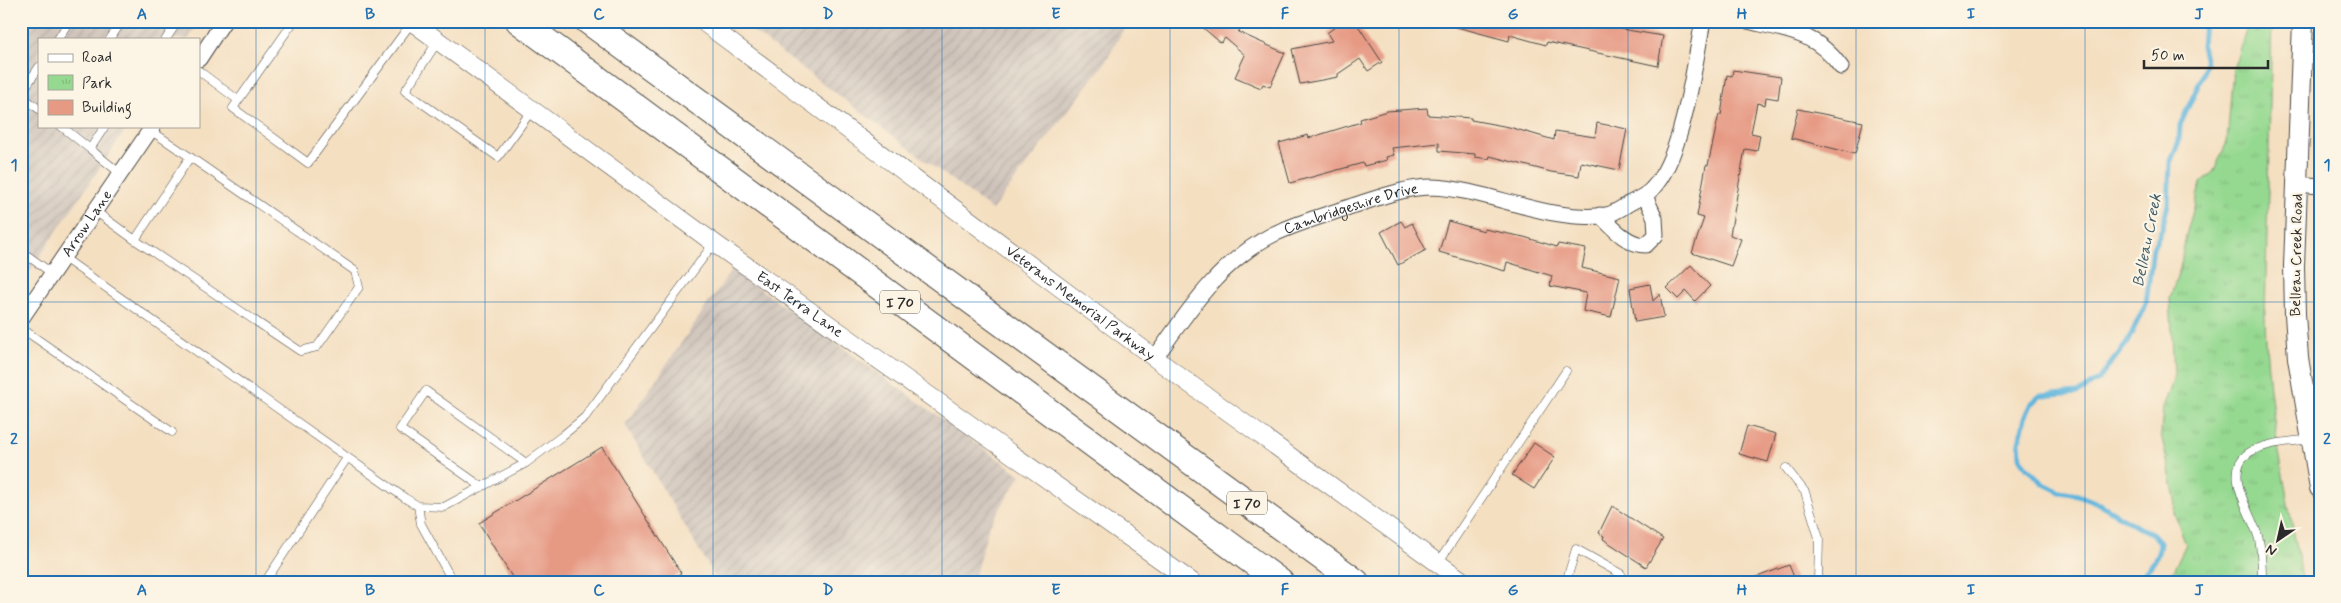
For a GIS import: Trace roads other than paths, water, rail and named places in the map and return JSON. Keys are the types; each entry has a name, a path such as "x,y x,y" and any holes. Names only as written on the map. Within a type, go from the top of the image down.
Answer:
{"highway":[{"name":"I 70","path":"519,21 1280,582"},
{"name":"I 70","path":"588,21 1356,582"}],"main road":[{"name":"Belleau Creek Road","path":"2304,21 2294,266 2295,314 2298,358 2320,488"}],"street":[{"path":"200,57 224,21"},
{"name":"Veterans Memorial Parkway","path":"702,21 1155,358 1464,582"},
{"name":"Cambridgeshire Drive","path":"1155,358 1214,279 1241,255 1273,235 1296,225 1413,188 1433,187 1568,215 1609,214 1645,196 1663,174 1677,143 1704,21"},
{"path":"1747,21 1799,32 1817,41 1830,52 1841,67"},
{"name":"East Terra Lane","path":"412,22 714,243 1192,582"},
{"name":"Arrow Lane","path":"21,319 152,128"},
{"path":"2297,184 2320,186"},
{"path":"1600,215 1624,237 1640,245 1646,245 1656,235 1655,218 1645,196"}],"lane":[{"path":"59,38 69,21"},
{"path":"111,38 122,21"},
{"path":"167,38 178,21"},
{"path":"294,21 233,108 308,163 412,22"},
{"path":"438,41 405,91 498,157 532,110"},
{"path":"38,69 21,95 38,108"},
{"path":"200,72 238,100"},
{"path":"64,128 121,174"},
{"path":"90,148 104,128"},
{"path":"95,211 300,351 318,347 358,286 354,271 152,128"},
{"path":"135,240 190,156"},
{"path":"64,258 418,506 444,507 526,463 585,416 714,243"},
{"path":"21,262 28,256 53,274"},
{"path":"21,328 172,432"},
{"path":"1438,563 1566,371"},
{"path":"482,487 400,429 426,391 526,463"},
{"path":"2262,582 2258,537 2242,497 2237,477 2238,465 2247,454 2261,448 2311,439"},
{"path":"264,582 347,458"},
{"path":"1786,468 1805,492 1819,538 1818,582"},
{"path":"418,506 421,524 453,582"},
{"path":"1566,582 1576,549 1621,574"}],"waterway":[{"name":"Belleau Creek","path":"2132,582 2143,574 2155,560 2160,542 2152,533 2139,528 2100,504 2078,495 2060,492 2044,484 2027,468 2020,457 2019,442 2025,418 2032,403 2040,396 2078,393 2098,380 2127,343 2146,303 2153,248 2162,229 2168,204 2170,163 2179,141 2180,125 2202,77 2206,62 2202,46 2204,21"}]}
